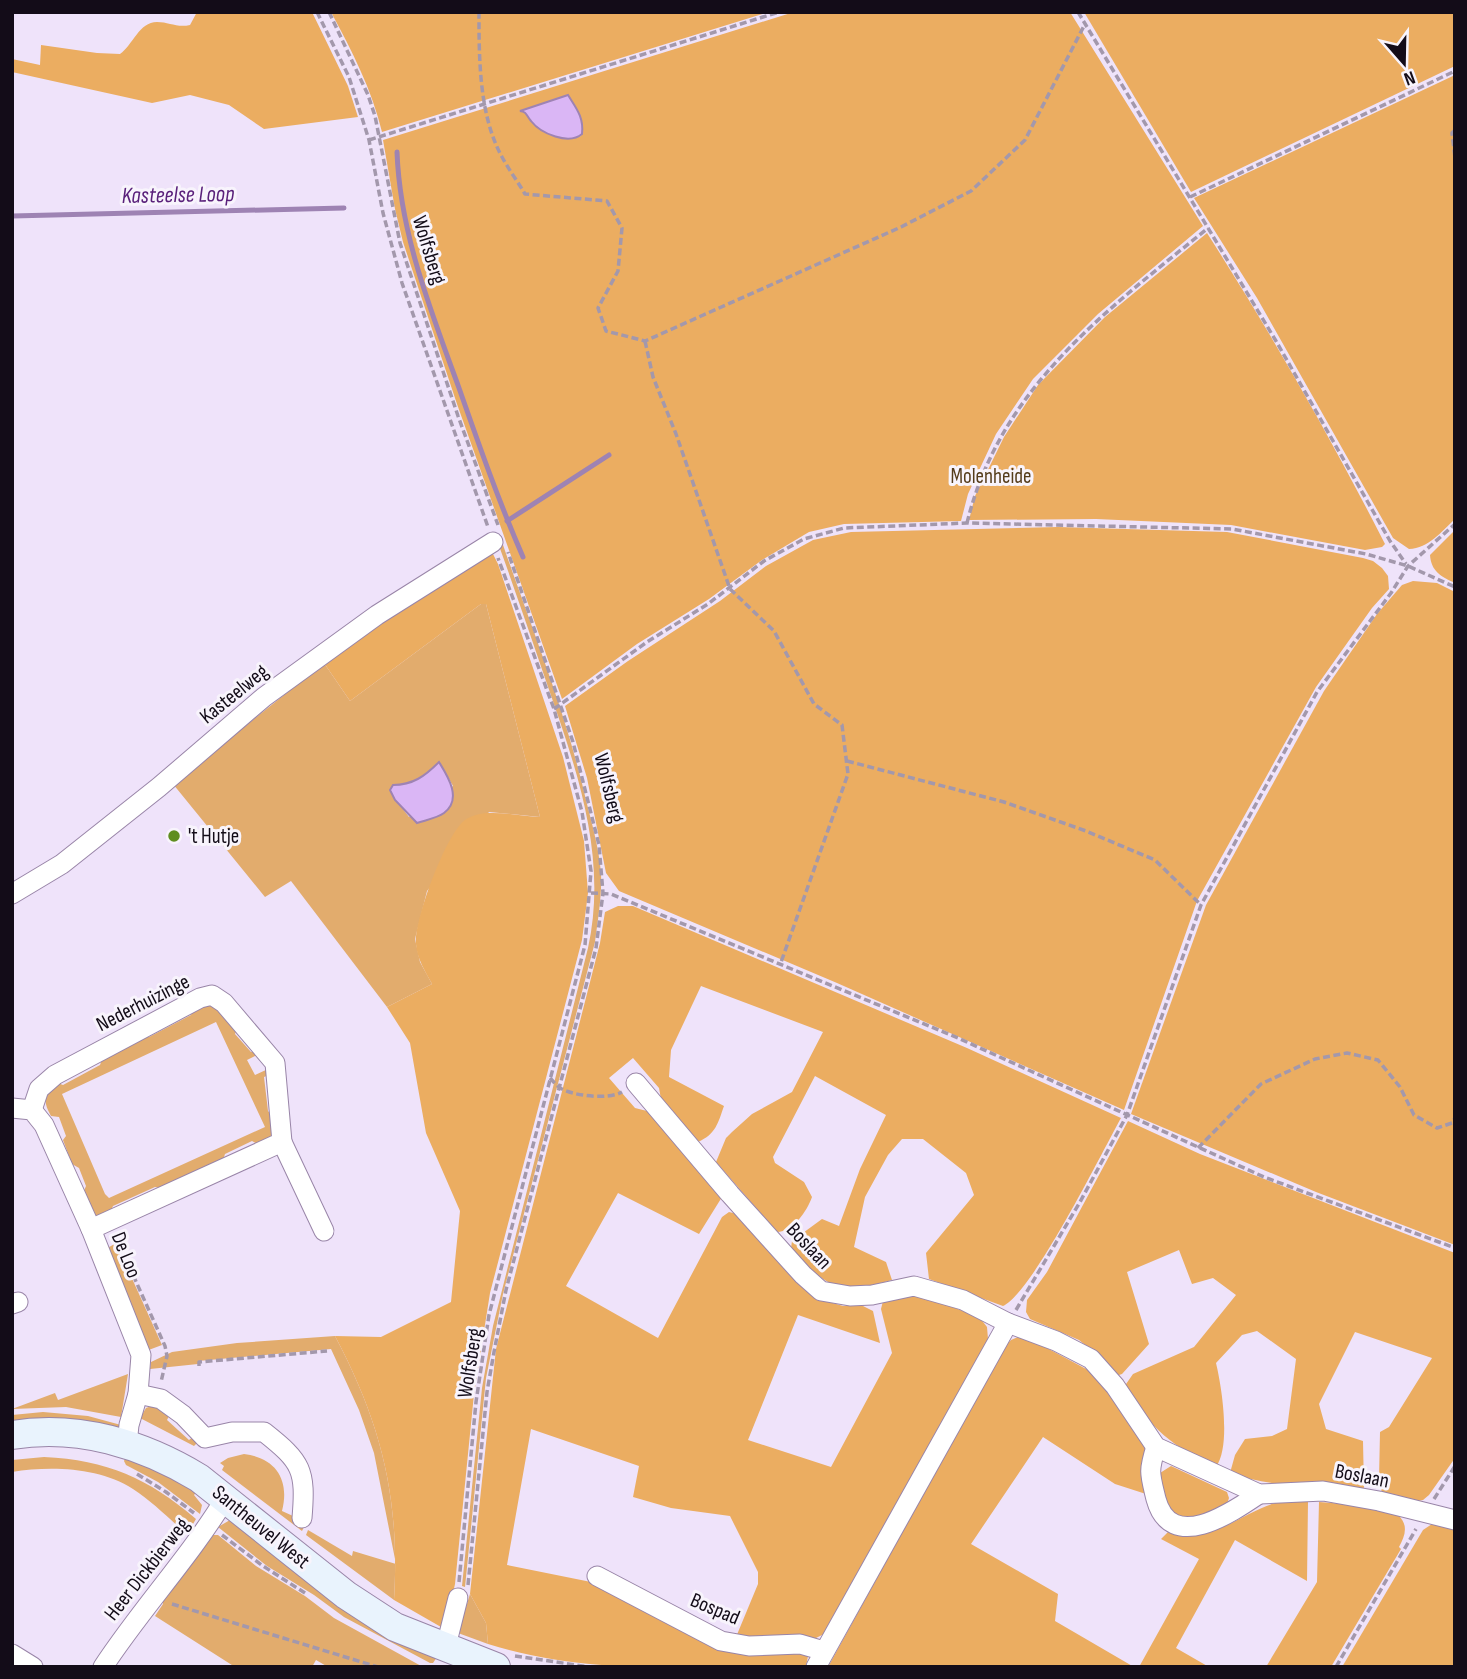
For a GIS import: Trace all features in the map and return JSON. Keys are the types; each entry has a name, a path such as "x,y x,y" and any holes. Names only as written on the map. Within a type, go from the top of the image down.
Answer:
{"street":[{"name":"Kasteelweg","path":"12,894 62,864 264,697 377,615 501,543"},
{"name":"Nederhuizinge","path":"32,1110 40,1089 55,1075 200,998 212,995 224,1003 275,1063 282,1142 324,1231"},
{"name":"Boslaan","path":"636,1083 730,1194 803,1275 821,1291 850,1296 872,1295 914,1286 963,1300 1007,1323 1056,1341 1091,1359 1115,1386 1156,1447 1259,1494 1323,1491 1379,1501 1455,1520"},
{"path":"12,1108 32,1110"},
{"name":"De Loo","path":"32,1110 44,1125 100,1225 141,1355 138,1394 129,1425 127,1444"},
{"path":"100,1225 282,1142"},
{"path":"820,1659 1007,1323"},
{"path":"138,1394 158,1398 183,1415 205,1438 232,1432 264,1432 294,1459 302,1474 302,1518"},
{"name":"Santheuvel West","path":"12,1435 73,1432 127,1444 173,1462 199,1478 346,1595 395,1627 443,1647 503,1661"},
{"path":"1156,1447 1149,1471 1160,1512 1179,1527 1203,1526 1229,1514 1259,1494"},
{"name":"Heer Dickbierweg","path":"103,1667 210,1525 226,1499"},
{"name":"Bospad","path":"597,1576 721,1641 749,1646 800,1644 820,1659"},
{"path":"443,1647 458,1598"},
{"path":"12,1654 33,1667"}],"path":[{"name":"Wolfsberg","path":"317,12 349,76 369,140 383,213 402,283 561,703 584,779 599,845 603,893 596,948 506,1290 487,1392 467,1587 458,1598"},
{"name":"Wolfsberg","path":"329,12 368,94 400,243 554,709 582,812 591,871 585,945 489,1315 476,1402 458,1598"},
{"path":"479,12 484,103 501,155 525,194 607,201 622,228 618,271 598,308 606,331 645,341 901,227 971,191 1025,140 1085,23"},
{"path":"369,140 779,12"},
{"path":"1078,12 1276,341 1390,541 1408,566"},
{"path":"1189,197 1455,71"},
{"path":"1455,130 1452,133 1455,158"},
{"path":"967,523 975,491 990,455 1041,376 1113,305 1208,228"},
{"path":"645,341 653,377 676,434 730,589 774,631 814,704 842,725 848,774 780,965"},
{"path":"554,709 647,642 730,589 764,561 804,539 844,528 967,523 1232,529 1366,554 1408,566 1455,587"},
{"path":"1007,1323 1035,1282 1127,1115 1201,905 1317,692 1408,566 1455,524"},
{"path":"847,761 1004,802 1086,831 1155,860 1201,905"},
{"path":"591,892 611,894 958,1038 1264,1177 1455,1248"},
{"path":"1198,1148 1261,1084 1315,1059 1348,1053 1378,1060 1400,1087 1414,1115 1437,1128 1452,1123 1455,1118"},
{"path":"550,1078 560,1089 589,1096 614,1097 636,1083"},
{"path":"100,1225 165,1346 167,1356 158,1398"},
{"path":"199,1366 199,1362 327,1351"},
{"path":"1336,1667 1455,1466"},
{"name":"Santheuvel West","path":"135,1473 166,1492 263,1566 307,1594"},
{"path":"153,1598 378,1667"},
{"path":"503,1661 541,1661 590,1667"}],"shaded area":[{"path":"568,95 582,123 582,134 576,137 563,138 548,134 520,111"},
{"path":"502,542 578,767 597,845 601,890 595,942 503,1294 486,1378 465,1587 462,1586 482,1388 493,1326 588,948 593,914 592,847 578,781 498,543"},
{"path":"481,604 486,604 540,817 489,812 427,891 415,939 420,962 432,984 387,1007 291,881 265,897 173,784 324,663 350,701","holes":["439,762 453,786 409,817 390,790 393,785 418,778"]},
{"path":"439,762 452,787 450,807 435,818 417,823 395,800 390,790 393,785 418,779"},
{"path":"213,1003 237,1029 235,1034 251,1052 256,1051 259,1054 247,1060 255,1075 268,1069 269,1075 264,1077 268,1111 275,1119 273,1137 259,1145 252,1141 225,1154 222,1163 165,1189 155,1187 113,1206 110,1213 99,1217 94,1214 83,1193 86,1186 79,1168 72,1164 63,1140 66,1136 59,1117 51,1116 48,1111 47,1095 55,1082 63,1085 100,1065 103,1057 145,1032 149,1037 191,1015 194,1006","holes":["216,1022 265,1127 109,1198 62,1094"]},
{"path":"116,1243 162,1345 146,1351 106,1249"},
{"path":"335,1336 376,1432 390,1496 395,1559 374,1453 359,1410 331,1349 198,1361 198,1364 150,1369 151,1362 172,1352 237,1343"},
{"path":"128,1374 121,1417 66,1407 12,1409 55,1393 58,1400"},
{"path":"154,1405 169,1416 167,1420 189,1440 193,1437 198,1442 194,1446 140,1418 146,1408"},
{"path":"43,1412 88,1416 121,1425 119,1429 12,1426 12,1415"},
{"path":"127,1453 198,1490 194,1495 202,1505 200,1514 158,1482 126,1465 124,1461"},
{"path":"244,1454 265,1460 278,1472 284,1490 282,1511 293,1516 293,1519 304,1527 302,1531 222,1470 224,1466 220,1463"},
{"path":"44,1457 88,1462 126,1474 161,1492 196,1519 187,1534 133,1489 90,1472 42,1469 12,1472 12,1460"},
{"path":"230,1520 437,1657 433,1663 344,1617 267,1566 218,1527"},
{"path":"308,1530 352,1556 353,1551 395,1564 394,1600 306,1535"},
{"path":"213,1535 218,1535 256,1566 305,1596 334,1618 423,1667 328,1667 316,1660 312,1667 235,1667 155,1616 163,1604 162,1599"},
{"path":"470,1594 486,1623 488,1644 458,1633"}],"green space":[{"path":"197,12 312,12 348,86 358,117 264,129 229,105 190,95 152,103 12,72 12,59 40,65 41,45 120,54 145,26 157,22 190,25"},
{"path":"331,12 769,12 382,132 367,86"},
{"path":"794,12 1070,12 1203,226 1098,314 1033,379 996,434 968,494 961,521 844,524 809,532 762,560 709,599 637,644 562,699 457,404 403,242 383,140","holes":["568,95 581,119 581,136 561,137 548,134 520,111"]},
{"path":"1084,12 1455,12 1455,66 1191,192"},
{"path":"1455,75 1455,519 1423,546 1409,549 1393,538 1257,298 1194,198"},
{"name":"Molenheide","path":"1207,233 1300,386 1385,544 1365,550 1231,525 1096,519 969,520 975,496 1004,437 1038,385 1105,317"},
{"path":"1058,527 1227,532 1363,558 1373,561 1388,576 1389,589 1372,608 1316,687 1197,901 1124,1110 837,983 619,891 606,873 587,778 565,706 720,601 766,566 813,540 851,532"},
{"path":"1455,530 1455,583 1438,573 1432,565 1430,555"},
{"path":"491,550 563,757 584,841 588,893 582,940 490,1293 474,1394 455,1584 449,1611 441,1627 394,1600 394,1529 384,1464 365,1401 335,1336 381,1337 451,1302 460,1211 426,1133 410,1043 387,1007 432,984 418,955 417,932 433,878 457,828 465,820 482,814 540,817 486,604 481,604 350,701 324,663 378,622"},
{"path":"1413,581 1437,583 1455,592 1455,1245 1316,1192 1131,1114 1206,905 1324,691 1377,614 1402,585"},
{"path":"618,906 633,906 967,1048 1121,1118 1048,1250 1016,1295 1003,1306 929,1279 926,1253 974,1195 966,1173 923,1139 902,1139 888,1155 865,1197 854,1247 886,1262 892,1280 858,1287 835,1285 815,1272 791,1248 792,1241 822,1219 839,1226 860,1169 886,1115 815,1076 773,1157 775,1163 804,1182 812,1197 794,1225 777,1232 716,1162 726,1138 732,1132 752,1114 792,1092 823,1032 701,986 671,1050 669,1077 724,1106 713,1132 698,1142 661,1099 659,1088 633,1058 609,1078 635,1108 647,1111 722,1197 699,1234 618,1193 566,1286 658,1338 722,1217 729,1212 737,1214 819,1299 843,1306 863,1306 873,1311 880,1343 798,1315 748,1440 831,1467 892,1353 881,1309 883,1301 923,1295 980,1318 987,1327 988,1339 837,1614 826,1633 814,1639 736,1637 758,1584 758,1572 730,1516 671,1508 633,1497 639,1466 531,1429 507,1565 591,1582 712,1645 802,1652 808,1656 806,1667 646,1667 566,1661 527,1654 488,1644 486,1623 470,1594 496,1349 600,943 605,912"},
{"path":"1128,1121 1200,1154 1455,1253 1455,1458 1423,1500 1382,1493 1379,1480 1380,1432 1389,1427 1432,1358 1355,1332 1319,1404 1326,1429 1363,1441 1364,1489 1296,1486 1263,1482 1230,1473 1235,1455 1245,1439 1272,1436 1287,1429 1296,1359 1257,1331 1242,1335 1216,1363 1223,1401 1224,1431 1221,1458 1216,1467 1174,1444 1144,1414 1124,1387 1133,1374 1194,1347 1236,1295 1213,1278 1192,1284 1179,1250 1127,1272 1149,1344 1122,1374 1116,1376 1079,1340 1030,1319 1026,1312 1027,1300 1047,1272"},
{"path":"1020,1336 1088,1370 1106,1384 1146,1443 1143,1467 1146,1494 1115,1484 1043,1437 971,1544 1058,1594 1055,1621 1134,1667 828,1667 1004,1347"},
{"path":"1171,1466 1227,1492 1227,1504 1196,1517 1179,1517 1172,1513 1167,1506 1160,1473"},
{"path":"1279,1502 1308,1502 1307,1581 1235,1540 1176,1648 1209,1667 1139,1667 1199,1559 1161,1539 1171,1529 1197,1533 1215,1530"},
{"path":"1319,1502 1345,1504 1398,1515 1405,1527 1399,1547 1401,1549 1331,1667 1266,1667 1317,1582"},
{"path":"1432,1524 1455,1529 1455,1667 1342,1667 1423,1530"}],"waterway":[{"path":"397,152 404,213 419,272 482,452 523,557"},
{"name":"Kasteelse Loop","path":"12,216 344,208"},
{"path":"507,521 609,455"}],"place":[{"name":"'t Hutje","path":"174,836"}]}
